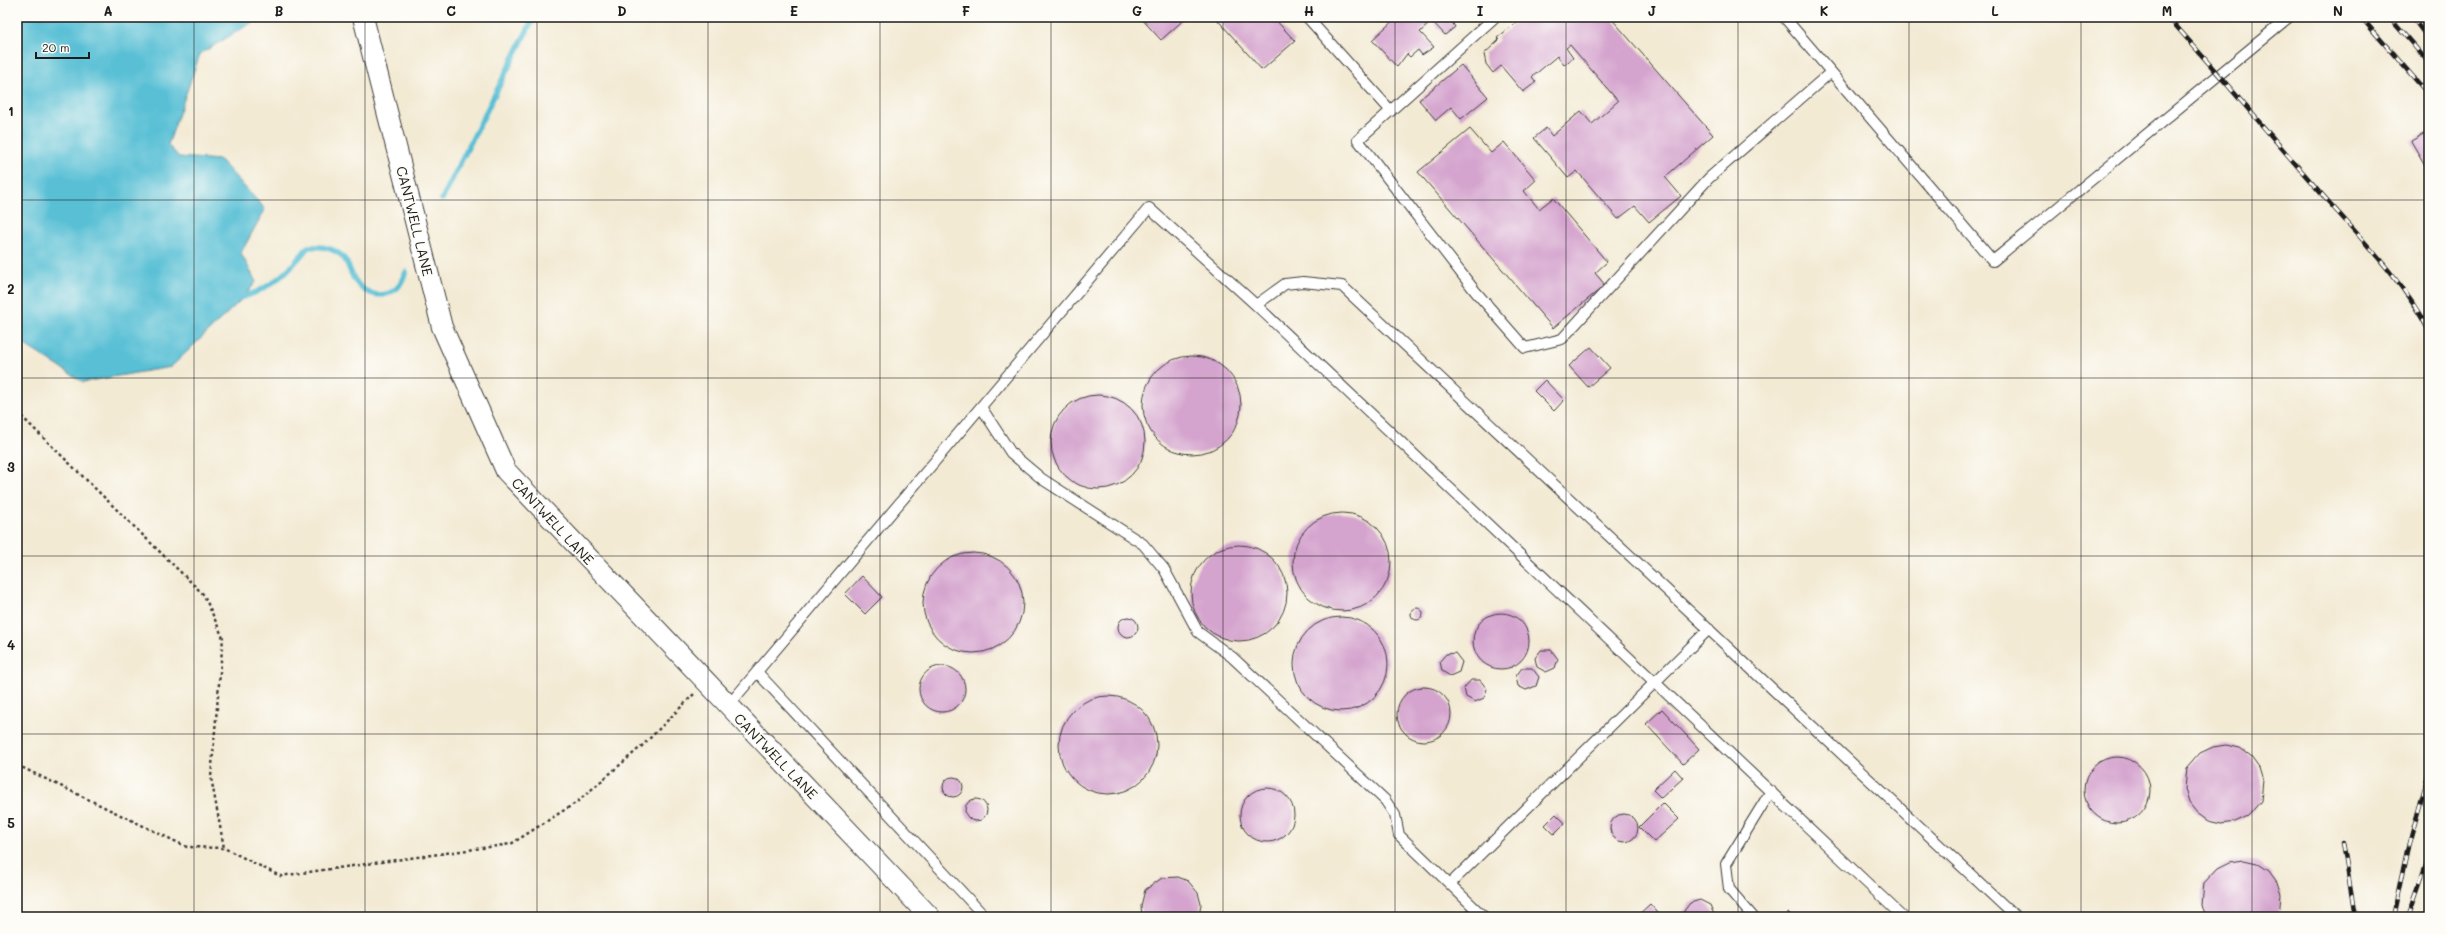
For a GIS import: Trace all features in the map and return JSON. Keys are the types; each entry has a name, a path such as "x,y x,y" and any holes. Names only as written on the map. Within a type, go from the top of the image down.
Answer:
{"street":[{"name":"CANTWELL LANE","path":"363,17 442,327 506,471 930,917"}],"lane":[{"path":"1307,17 1390,111"},
{"path":"1495,17 1358,140 1475,291 1525,348 1562,339 1708,178 1831,72"},
{"path":"1784,17 1993,261 2289,17"},
{"path":"728,706 1149,208 1256,305 1903,917"},
{"path":"1256,305 1285,284 1304,282 1342,286 2016,917"},
{"path":"981,407 1011,452 1042,479 1143,544 1164,569 1198,632 1232,657 1384,800 1395,815 1400,835 1484,917"},
{"path":"1450,884 1708,629"},
{"path":"757,672 985,917"},
{"path":"1753,917 1729,889 1726,864 1771,791"}],"path":[{"path":"17,412 204,596 223,638 211,777 224,848"},
{"path":"17,765 187,847 224,848 280,876 510,844 577,802 643,744 705,682"}],"water":[{"path":"17,17 261,17 200,54 168,145 179,157 220,160 265,209 241,253 256,282 244,297 171,367 83,382 17,340"}],"building":[{"path":"1140,17 1187,17 1161,40"},
{"path":"1215,17 1273,17 1295,41 1262,70"},
{"path":"1397,17 1429,17 1431,19 1439,17 1441,20 1449,17 1455,27 1445,35 1432,21 1420,32 1434,47 1422,55 1418,50 1410,57 1407,54 1397,67 1372,40"},
{"path":"1523,17 1610,17 1713,135 1665,177 1681,196 1649,222 1635,206 1618,219 1577,171 1568,178 1534,138 1546,128 1552,136 1581,111 1592,124 1618,101 1570,45 1566,48 1573,58 1564,65 1557,56 1532,77 1536,82 1523,92 1501,66 1493,73 1486,64 1484,54 1499,40 1497,38"},
{"path":"1461,65 1488,97 1461,119 1451,107 1436,120 1419,100"},
{"path":"1470,129 1491,153 1504,142 1536,180 1524,191 1539,209 1553,198 1607,262 1595,273 1605,285 1553,328 1418,172"},
{"path":"2429,131 2429,172 2411,141"},
{"path":"1591,347 1610,368 1588,387 1569,366"},
{"path":"1192,356 1211,360 1227,370 1237,386 1241,405 1237,424 1227,440 1211,450 1192,454 1173,450 1157,440 1147,424 1143,405 1147,386 1157,370 1173,360"},
{"path":"1545,380 1564,400 1554,411 1534,391"},
{"path":"1098,395 1116,398 1131,409 1142,424 1145,442 1142,460 1131,475 1116,486 1098,489 1080,486 1065,475 1054,460 1051,442 1054,424 1065,409 1080,398"},
{"path":"1342,513 1361,517 1377,527 1387,543 1391,562 1387,581 1377,597 1361,607 1342,611 1323,607 1307,597 1297,581 1293,562 1297,543 1307,527 1323,517"},
{"path":"1239,545 1257,549 1266,553 1273,559 1279,566 1283,575 1287,593 1283,611 1279,620 1273,627 1266,633 1257,637 1239,641 1221,637 1212,633 1205,627 1199,620 1195,611 1191,593 1195,575 1199,566 1205,559 1212,553 1221,549"},
{"path":"973,553 992,557 1008,568 1019,584 1023,603 1019,622 1008,638 992,649 973,653 954,649 938,638 927,622 923,603 927,584 938,568 954,557"},
{"path":"862,576 882,597 865,614 845,594"},
{"path":"1415,608 1419,608 1423,614 1419,620 1415,620 1411,616 1411,612"},
{"path":"1501,613 1512,615 1521,621 1527,630 1529,641 1527,652 1521,661 1512,667 1501,669 1490,667 1481,661 1475,652 1473,641 1475,630 1481,621 1490,615"},
{"path":"1128,617 1135,620 1138,627 1135,634 1128,637 1121,634 1118,627 1121,620"},
{"path":"1341,617 1359,620 1374,631 1385,646 1388,664 1385,682 1374,697 1359,708 1341,711 1323,708 1308,697 1297,682 1294,664 1297,646 1308,631 1323,620"},
{"path":"1541,650 1551,650 1558,659 1555,668 1546,672 1537,667 1535,658"},
{"path":"1455,653 1462,662 1459,672 1450,676 1442,671 1440,661 1446,654"},
{"path":"942,666 955,670 961,676 965,689 961,702 955,708 942,712 929,708 923,702 919,689 923,676 929,670"},
{"path":"1522,668 1532,668 1539,677 1536,686 1526,690 1518,686 1516,676"},
{"path":"1471,680 1480,680 1487,689 1484,698 1475,702 1466,697 1464,688"},
{"path":"1419,687 1429,687 1439,691 1447,699 1451,709 1451,719 1447,729 1439,737 1429,741 1419,741 1409,737 1401,729 1397,719 1397,709 1401,699 1409,691"},
{"path":"1108,696 1127,700 1143,710 1153,726 1157,745 1153,764 1143,780 1127,790 1108,794 1089,790 1073,780 1063,764 1059,745 1063,726 1073,710 1089,700"},
{"path":"1662,709 1699,749 1683,764 1646,724"},
{"path":"2226,745 2240,748 2251,756 2259,767 2263,780 2261,801 2248,816 2235,822 2221,824 2208,821 2197,813 2189,803 2185,789 2187,768 2200,753 2213,747"},
{"path":"2110,757 2124,757 2136,762 2145,771 2150,783 2148,803 2141,814 2124,823 2110,823 2098,818 2089,809 2084,797 2084,783 2089,771 2098,762"},
{"path":"1675,769 1683,778 1661,798 1653,790"},
{"path":"949,777 957,777 963,783 963,791 957,797 949,797 943,791 943,783"},
{"path":"1262,788 1272,788 1282,792 1290,800 1294,810 1294,820 1290,830 1282,838 1272,842 1262,842 1252,838 1244,830 1240,820 1240,810 1244,800 1252,792"},
{"path":"976,799 984,802 987,810 984,818 976,821 968,818 965,810 968,802"},
{"path":"1663,803 1679,819 1654,842 1639,827"},
{"path":"1556,814 1565,823 1554,834 1545,825"},
{"path":"1624,814 1634,818 1638,828 1634,838 1624,842 1614,838 1610,828 1614,818"},
{"path":"2244,860 2257,863 2269,871 2277,882 2281,895 2279,916 2206,917 2202,904 2204,883 2218,868 2230,862"},
{"path":"1178,877 1188,881 1198,893 1201,904 1199,917 1142,917 1141,906 1145,890 1162,878"},
{"path":"1700,900 1710,905 1715,917 1684,917 1684,911 1690,903"},
{"path":"1650,904 1658,913 1654,917 1636,917"},
{"path":"1789,913 1793,917 1783,917"}],"waterway":[{"path":"442,199 534,17"},
{"path":"238,294 244,297 272,283 287,271 308,247 325,248 337,252 346,261 356,282 370,293 381,295 392,292 401,283 406,272"}],"railway":[{"path":"2168,17 2378,258 2418,311 2429,331"},
{"path":"2361,17 2429,95"},
{"path":"2389,17 2429,63"},
{"path":"2412,17 2429,40"},
{"path":"2393,917 2407,851 2429,773"},
{"path":"2343,842 2355,917"},
{"path":"2408,917 2429,857"}]}
